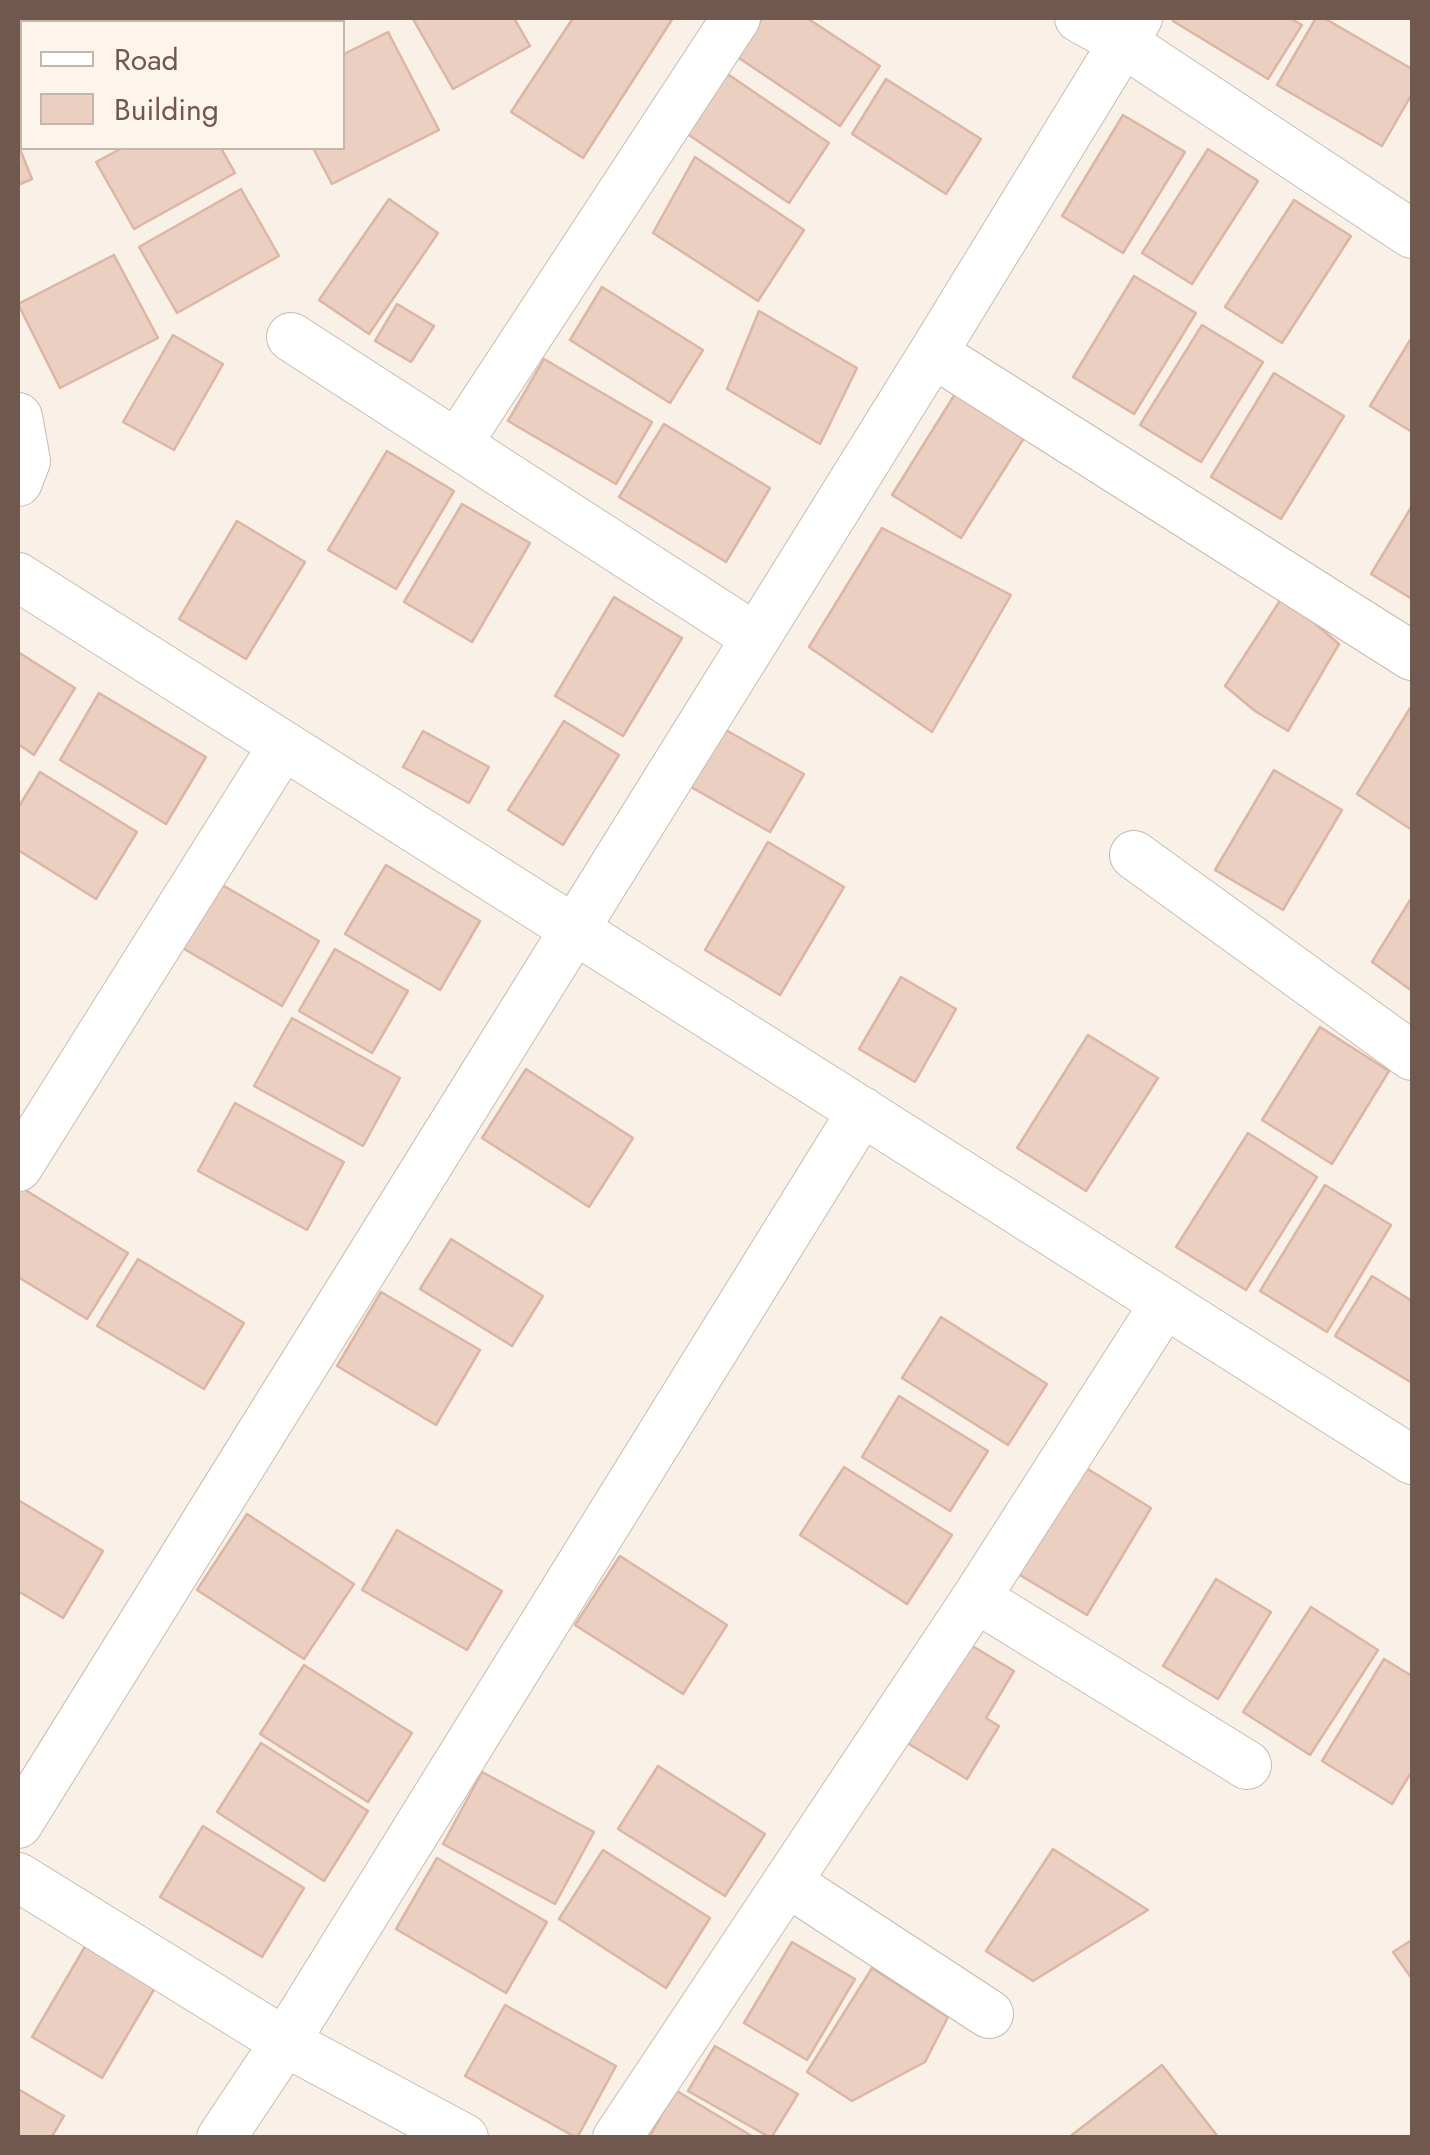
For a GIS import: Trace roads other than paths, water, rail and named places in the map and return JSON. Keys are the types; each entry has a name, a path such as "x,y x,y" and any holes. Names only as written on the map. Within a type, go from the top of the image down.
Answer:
{"street":[{"path":"457,444 736,18"},
{"path":"1079,18 1130,30 1412,234"},
{"path":"18,1824 1130,30"},
{"path":"291,336 754,638"},
{"path":"933,353 1412,656"},
{"path":"18,417 26,461 18,482"},
{"path":"18,578 1412,1460"},
{"path":"18,1167 283,745"},
{"path":"1134,855 1412,1056"},
{"path":"221,2138 285,2042 862,1111"},
{"path":"617,2138 976,1598 1165,1303"},
{"path":"976,1598 1247,1765"},
{"path":"18,1877 285,2042 464,2138"},
{"path":"787,1882 989,2014"}]}
